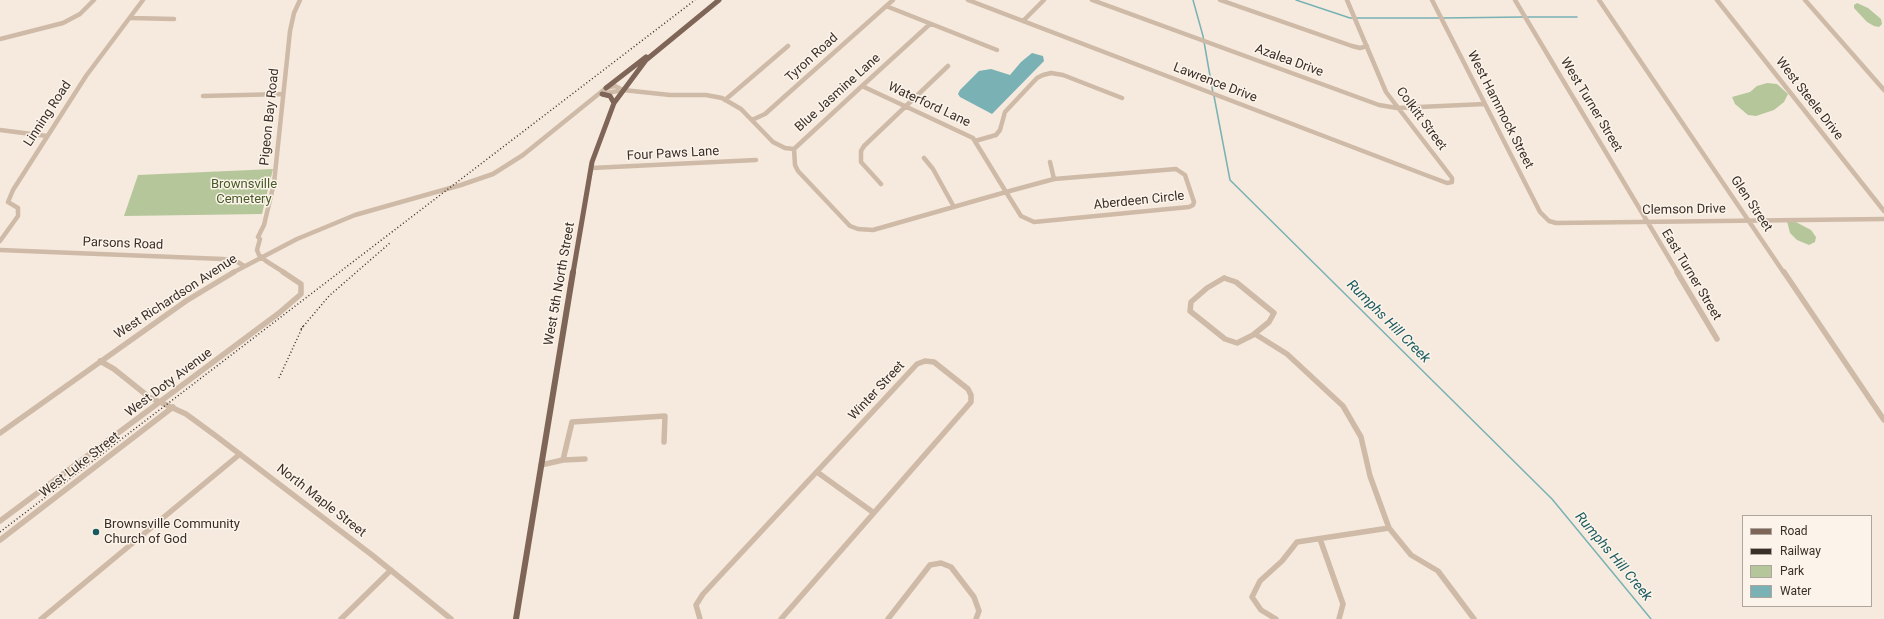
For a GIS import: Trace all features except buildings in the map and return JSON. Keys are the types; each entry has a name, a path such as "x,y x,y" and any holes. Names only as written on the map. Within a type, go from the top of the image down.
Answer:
{"main road":[{"name":"West 5th North Street","path":"516,619 592,168 601,132 614,103 652,55 719,0"},
{"path":"606,88 644,58 652,55"},
{"path":"602,94 610,96 614,103"}],"street":[{"path":"0,39 63,23 80,14 94,0"},
{"name":"Linning Road","path":"0,241 18,216 18,208 11,205 8,200 47,136 94,66 143,0"},
{"name":"Pigeon Bay Road","path":"261,256 257,250 260,239 258,237 264,225 274,183 290,31 294,13 300,0"},
{"name":"Tyron Road","path":"752,120 765,114 893,0"},
{"name":"Lawrence Drive","path":"968,0 1429,177 1447,183 1453,181"},
{"path":"1023,21 1044,0"},
{"name":"Azalea Drive","path":"1092,0 1372,103 1397,108 1485,104"},
{"path":"1220,0 1352,46 1360,48 1367,46"},
{"name":"Colkitt Street","path":"1347,0 1386,92 1453,181"},
{"name":"West Hammock Street","path":"1432,0 1540,212 1544,218 1556,223"},
{"name":"West Turner Street","path":"1515,0 1647,222"},
{"name":"Glen Street","path":"1599,0 1884,420"},
{"name":"West Steele Drive","path":"1717,0 1884,211"},
{"path":"1805,0 1884,90"},
{"path":"885,7 997,50"},
{"path":"131,18 174,19"},
{"name":"Blue Jasmine Lane","path":"930,24 794,149 795,165 798,171 840,218 858,231 874,230 1006,192"},
{"path":"725,100 788,46"},
{"path":"881,184 861,162 864,146 948,66"},
{"path":"975,141 996,135 1000,130 1005,112 1037,78 1043,75 1051,73 1063,75 1122,98"},
{"path":"606,88 615,86 623,90 670,96 706,96 725,100 742,109 773,142 785,148 794,149"},
{"name":"Waterford Lane","path":"862,86 969,136 975,141 1006,192"},
{"name":"West Richardson Avenue","path":"0,433 186,301 261,256 297,238 354,215 461,185 493,174 523,155 606,88"},
{"name":"West Richardson Avenue","path":"591,101 602,94 623,90"},
{"path":"203,96 283,94"},
{"path":"0,130 47,136"},
{"path":"924,158 933,169 954,206"},
{"name":"Four Paws Lane","path":"592,168 756,160"},
{"path":"1050,162 1054,179"},
{"name":"Aberdeen Circle","path":"1176,169 1185,175 1194,202 1189,207 1034,222 1021,216 1006,192 1054,179 1176,169"},
{"name":"Clemson Drive","path":"1556,223 1884,219"},
{"name":"East Turner Street","path":"1647,222 1716,339"},
{"name":"Parsons Road","path":"0,250 223,259 236,261 244,266"},
{"name":"West Doty Avenue","path":"0,522 279,313 301,294 301,284 261,256"},
{"path":"1224,278 1236,282 1274,313 1269,322 1255,334 1237,343 1225,339 1190,311 1191,302 1207,288 1224,278"},
{"path":"1255,334 1287,354 1343,406 1361,437 1370,476 1389,528 1411,555 1438,571 1474,619"},
{"name":"North Maple Street","path":"100,361 114,369 149,397 186,414 391,570 451,619"},
{"name":"Winter Street","path":"700,619 696,610 698,599 917,364 925,361 934,362 968,389 971,395 971,402 781,619"},
{"name":"West Luke Street","path":"0,540 172,407"},
{"path":"564,460 572,422 665,416 664,442"},
{"path":"41,619 240,454"},
{"path":"541,465 564,460 585,458"},
{"path":"816,472 874,513"},
{"path":"1276,619 1262,610 1252,597 1260,581 1282,561 1297,542 1389,528"},
{"path":"1320,539 1343,604 1339,619"},
{"path":"888,619 930,565 941,562 951,567 974,597 979,611 976,619"},
{"path":"341,619 391,570"}],"green space":[{"path":"1857,3 1868,8 1881,19 1882,24 1879,27 1867,22 1854,8 1854,5"},
{"path":"1767,83 1777,84 1788,94 1784,102 1774,110 1756,116 1748,115 1735,104 1732,97 1750,92 1757,86"},
{"name":"Brownsville Cemetery","path":"273,169 262,214 124,216 138,175"},
{"path":"1792,220 1811,230 1816,237 1815,242 1809,245 1797,240 1790,233 1787,221"}],"water":[{"path":"1032,53 1043,56 1044,61 992,114 960,97 958,94 960,90 979,71 991,69 1010,75 1021,62"}],"waterway":[{"name":"Rumphs Hill Creek","path":"1193,0 1203,36 1213,93"},
{"path":"1296,0 1350,18 1439,18"},
{"path":"1443,18 1523,17"},
{"path":"1527,17 1577,17"},
{"name":"Rumphs Hill Creek","path":"1214,96 1230,180 1552,499 1651,619"}],"railway":[{"path":"0,532 695,0"},
{"path":"302,327 329,296 391,242"},
{"path":"279,378 302,327"}],"place":[{"name":"Brownsville Community Church of God","path":"96,532"}]}
